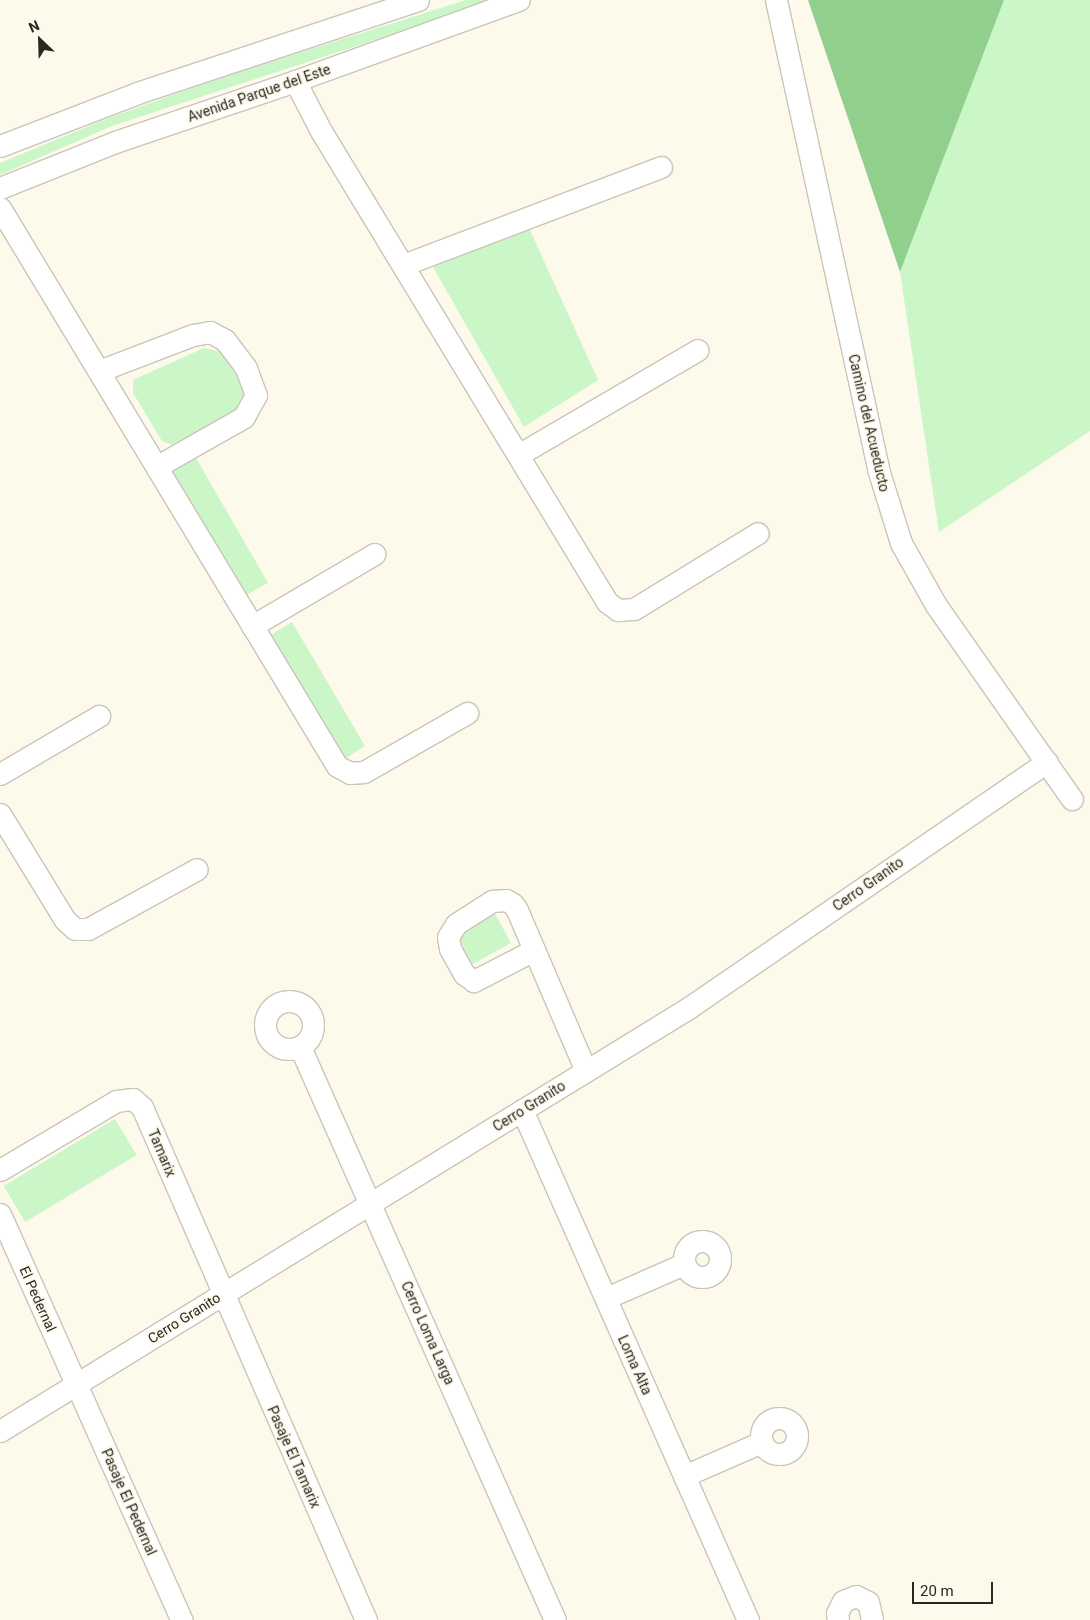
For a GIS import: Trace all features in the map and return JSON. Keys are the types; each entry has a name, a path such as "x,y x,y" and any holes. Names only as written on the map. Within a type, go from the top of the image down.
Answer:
{"street":[{"path":"0,146 138,93 418,0"},
{"name":"Avenida Parque del Este","path":"0,188 115,142 295,81 519,0"},
{"name":"Camino del Acueducto","path":"776,0 888,507 901,543 921,582 1072,799"},
{"path":"295,81 321,131 603,597 618,610 640,606 758,533"},
{"path":"402,265 661,166"},
{"path":"0,208 333,760 343,770 357,774 370,770 467,713"},
{"path":"99,371 193,335 210,332 225,340 246,368 256,395 244,417 156,467"},
{"path":"518,455 698,350"},
{"path":"252,626 374,554"},
{"path":"0,774 99,716"},
{"name":"Cerro Granito","path":"0,1431 690,1007 1047,762"},
{"path":"0,814 65,920 75,930 88,928 197,869"},
{"path":"534,950 586,1071"},
{"name":"Cerro Loma Larga","path":"300,1047 555,1620"},
{"name":"Tamarix","path":"0,1170 121,1099 138,1102 222,1295"},
{"name":"Loma Alta","path":"522,1110 748,1620"},
{"name":"El Pedernal","path":"0,1214 77,1384"},
{"path":"606,1298 684,1264"},
{"name":"Pasaje El Tamarix","path":"222,1295 366,1620"},
{"name":"Pasaje El Pedernal","path":"77,1384 182,1620"},
{"path":"684,1476 762,1442"},
{"path":"838,1620 837,1613 842,1601 856,1596 868,1602 872,1620"}],"green space":[{"path":"466,0 497,0 112,126 0,175 0,163 106,119 219,78"},
{"path":"808,0 1004,0 900,272"},
{"path":"1004,0 1090,0 1090,431 939,532 900,272"},
{"path":"529,228 598,380 524,427 433,267"},
{"path":"204,348 228,353 246,386 247,404 172,445 162,441 133,393 133,380"},
{"path":"196,458 268,583 245,596 173,472"},
{"path":"292,622 365,746 346,758 269,636"},
{"path":"495,914 511,943 473,964 457,935"},
{"path":"115,1119 137,1155 25,1222 4,1186"}]}
